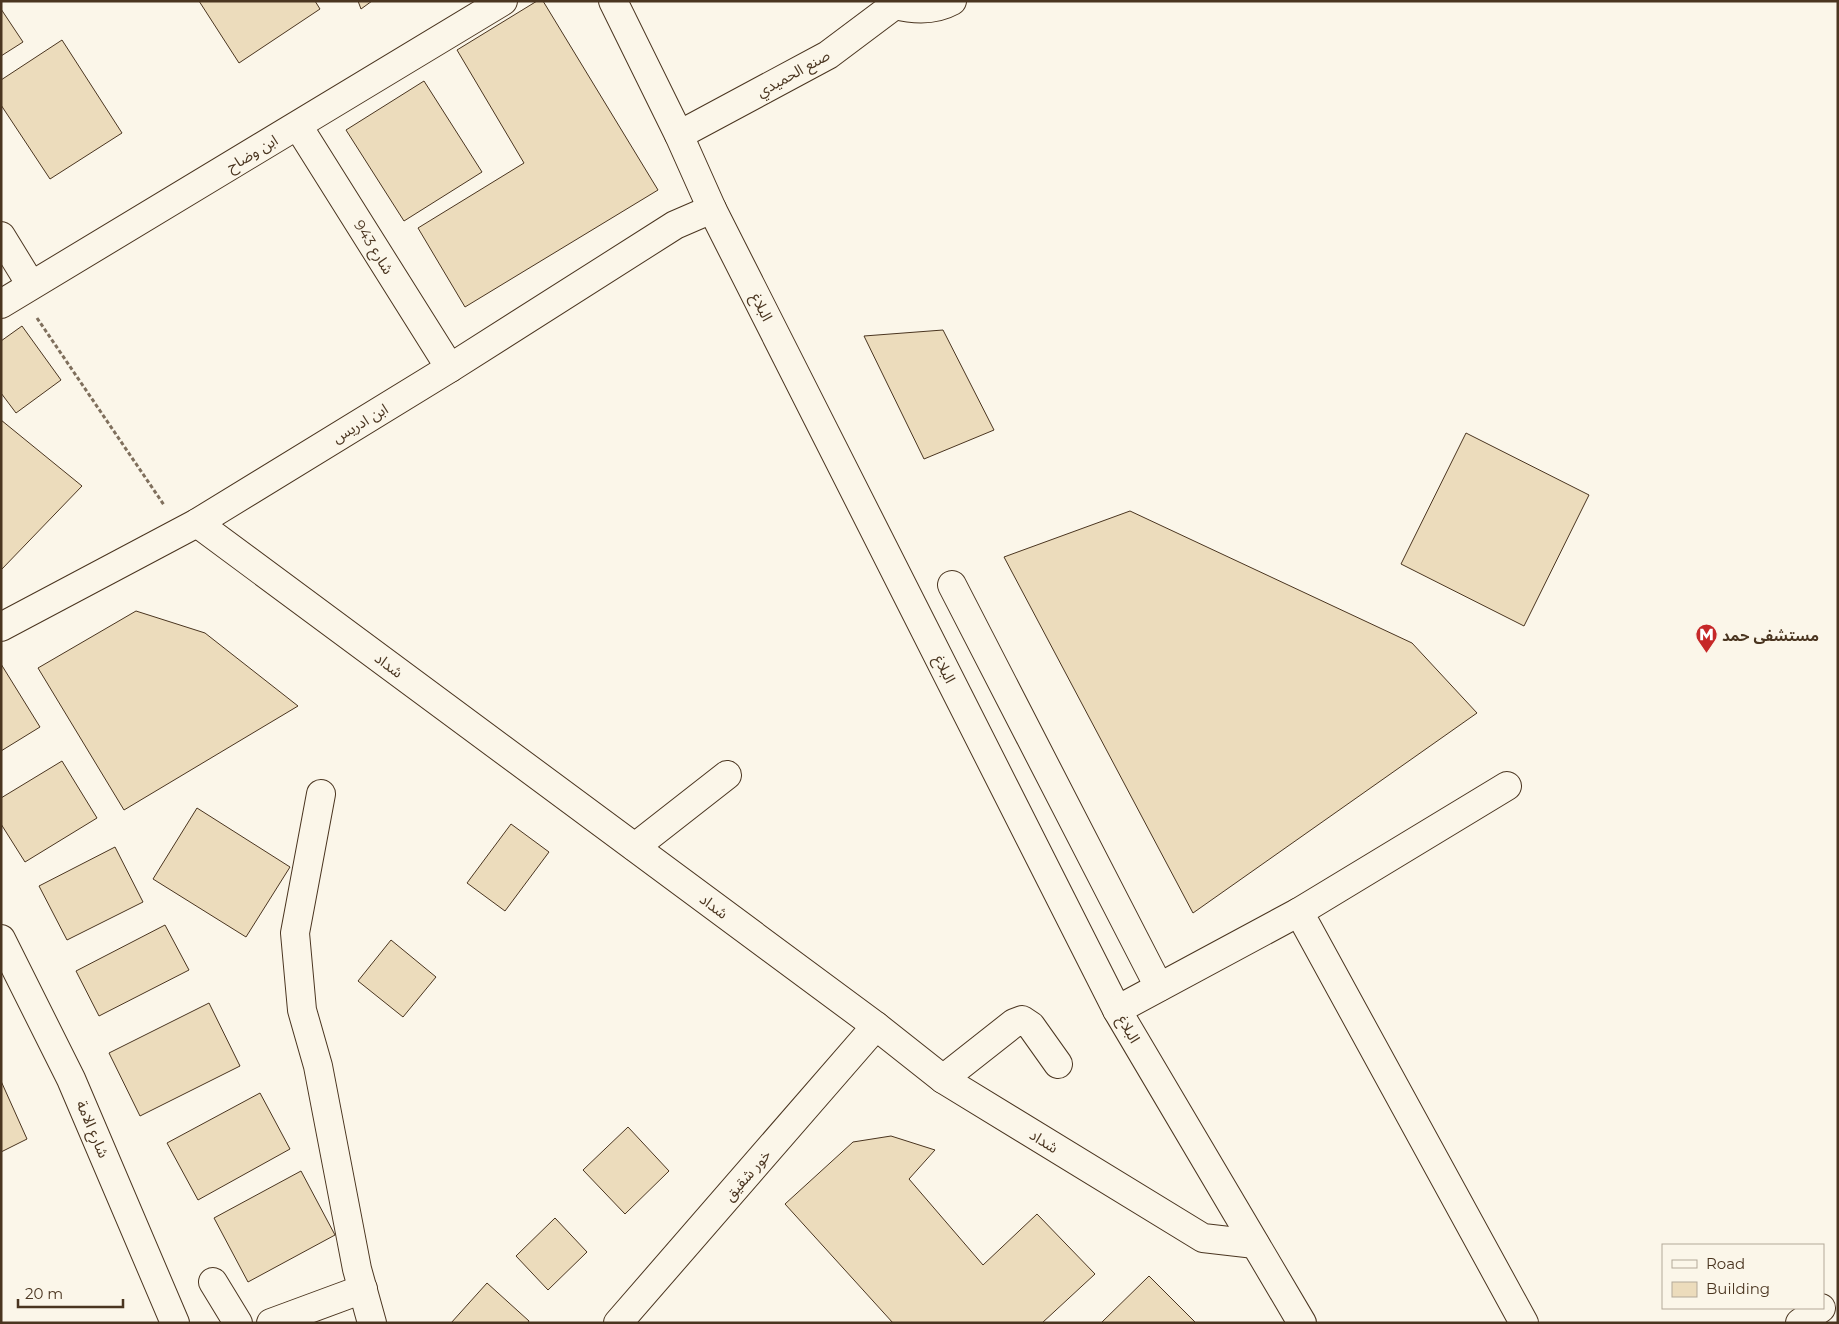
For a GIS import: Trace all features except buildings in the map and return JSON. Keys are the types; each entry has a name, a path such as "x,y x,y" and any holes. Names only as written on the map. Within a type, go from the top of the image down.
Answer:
{"street":[{"name":"ابن وضاح","path":"17,294 504,1"},
{"name":"البلاغ","path":"612,1 679,135 712,209 1117,1010 1302,1323"},
{"path":"898,3 909,9 923,9 952,1"},
{"name":"صنع الحميدي","path":"679,135 828,55 898,3"},
{"name":"شارع 943","path":"298,126 450,368"},
{"name":"ابن ادريس","path":"1,627 190,527 450,368 676,225 712,209"},
{"path":"1,236 17,294"},
{"name":"شداد","path":"190,527 634,847 876,1026 943,1079 1203,1238 1255,1244"},
{"path":"952,585 1159,987"},
{"path":"634,847 727,776"},
{"path":"1117,1010 1299,912 1507,786"},
{"path":"321,794 295,933 302,1010 318,1066 357,1268 372,1323"},
{"path":"1299,912 1524,1323"},
{"name":"شارع الامة","path":"1,939 72,1079 175,1323"},
{"path":"943,1079 1014,1023 1022,1020 1031,1026 1058,1064"},
{"name":"خور شقيق","path":"618,1323 876,1026"},
{"path":"213,1282 238,1323"},
{"path":"271,1323 363,1289"},
{"path":"1824,1306 1838,1296"},
{"path":"1800,1323 1819,1309"}],"path":[{"path":"17,294 190,527"}],"place":[{"name":"مستشفى حمد","path":"1706,654"}]}
